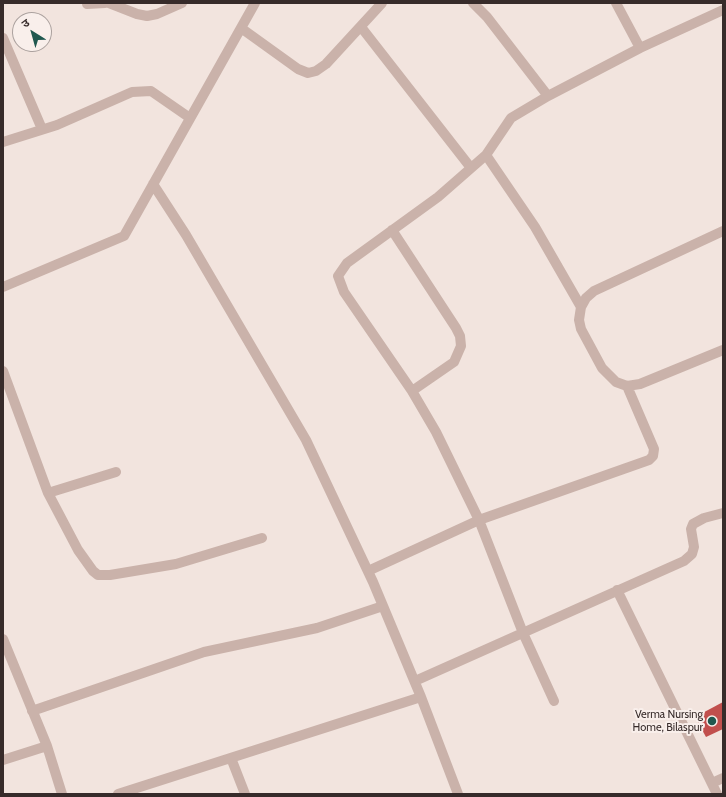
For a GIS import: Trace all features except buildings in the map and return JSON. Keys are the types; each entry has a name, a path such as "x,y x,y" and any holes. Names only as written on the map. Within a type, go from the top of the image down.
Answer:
{"street":[{"path":"87,4 105,3"},
{"path":"109,3 137,14 148,16 182,3"},
{"path":"3,287 124,236 255,3"},
{"path":"240,28 298,69 308,73 316,71 326,64 382,3"},
{"path":"473,3 487,17 548,96"},
{"path":"616,3 640,48"},
{"path":"554,701 523,633 479,520 436,432 412,391 344,292 338,276 347,263 438,197 486,155 510,118 548,96 640,48 723,10"},
{"path":"361,27 471,168"},
{"path":"3,38 42,129"},
{"path":"3,142 57,125 127,94 142,90 151,91 190,118"},
{"path":"486,155 535,227 581,307"},
{"path":"153,184 186,235 306,440 368,571 415,681 458,794"},
{"path":"392,230 460,336 461,346 454,362 412,391"},
{"path":"723,231 594,291 586,298 581,307 579,320 581,329 602,368 616,382 627,386 640,384 723,350"},
{"path":"3,371 48,493 85,562 93,571 98,574 110,575 176,564 262,538"},
{"path":"368,571 479,520 649,460 653,456 654,449 627,386"},
{"path":"48,493 116,472"},
{"path":"415,681 688,558 692,554 694,547 691,529 693,524 704,518 723,514"},
{"path":"617,590 717,794"},
{"path":"32,711 204,652 317,628 383,606"},
{"path":"3,641 47,746 62,794"},
{"path":"118,794 421,697"},
{"path":"3,760 47,746"},
{"path":"232,758 245,794"},
{"path":"712,783 723,778"}],"place":[{"name":"Verma Nursing Home, Bilaspur","path":"712,721"}]}
